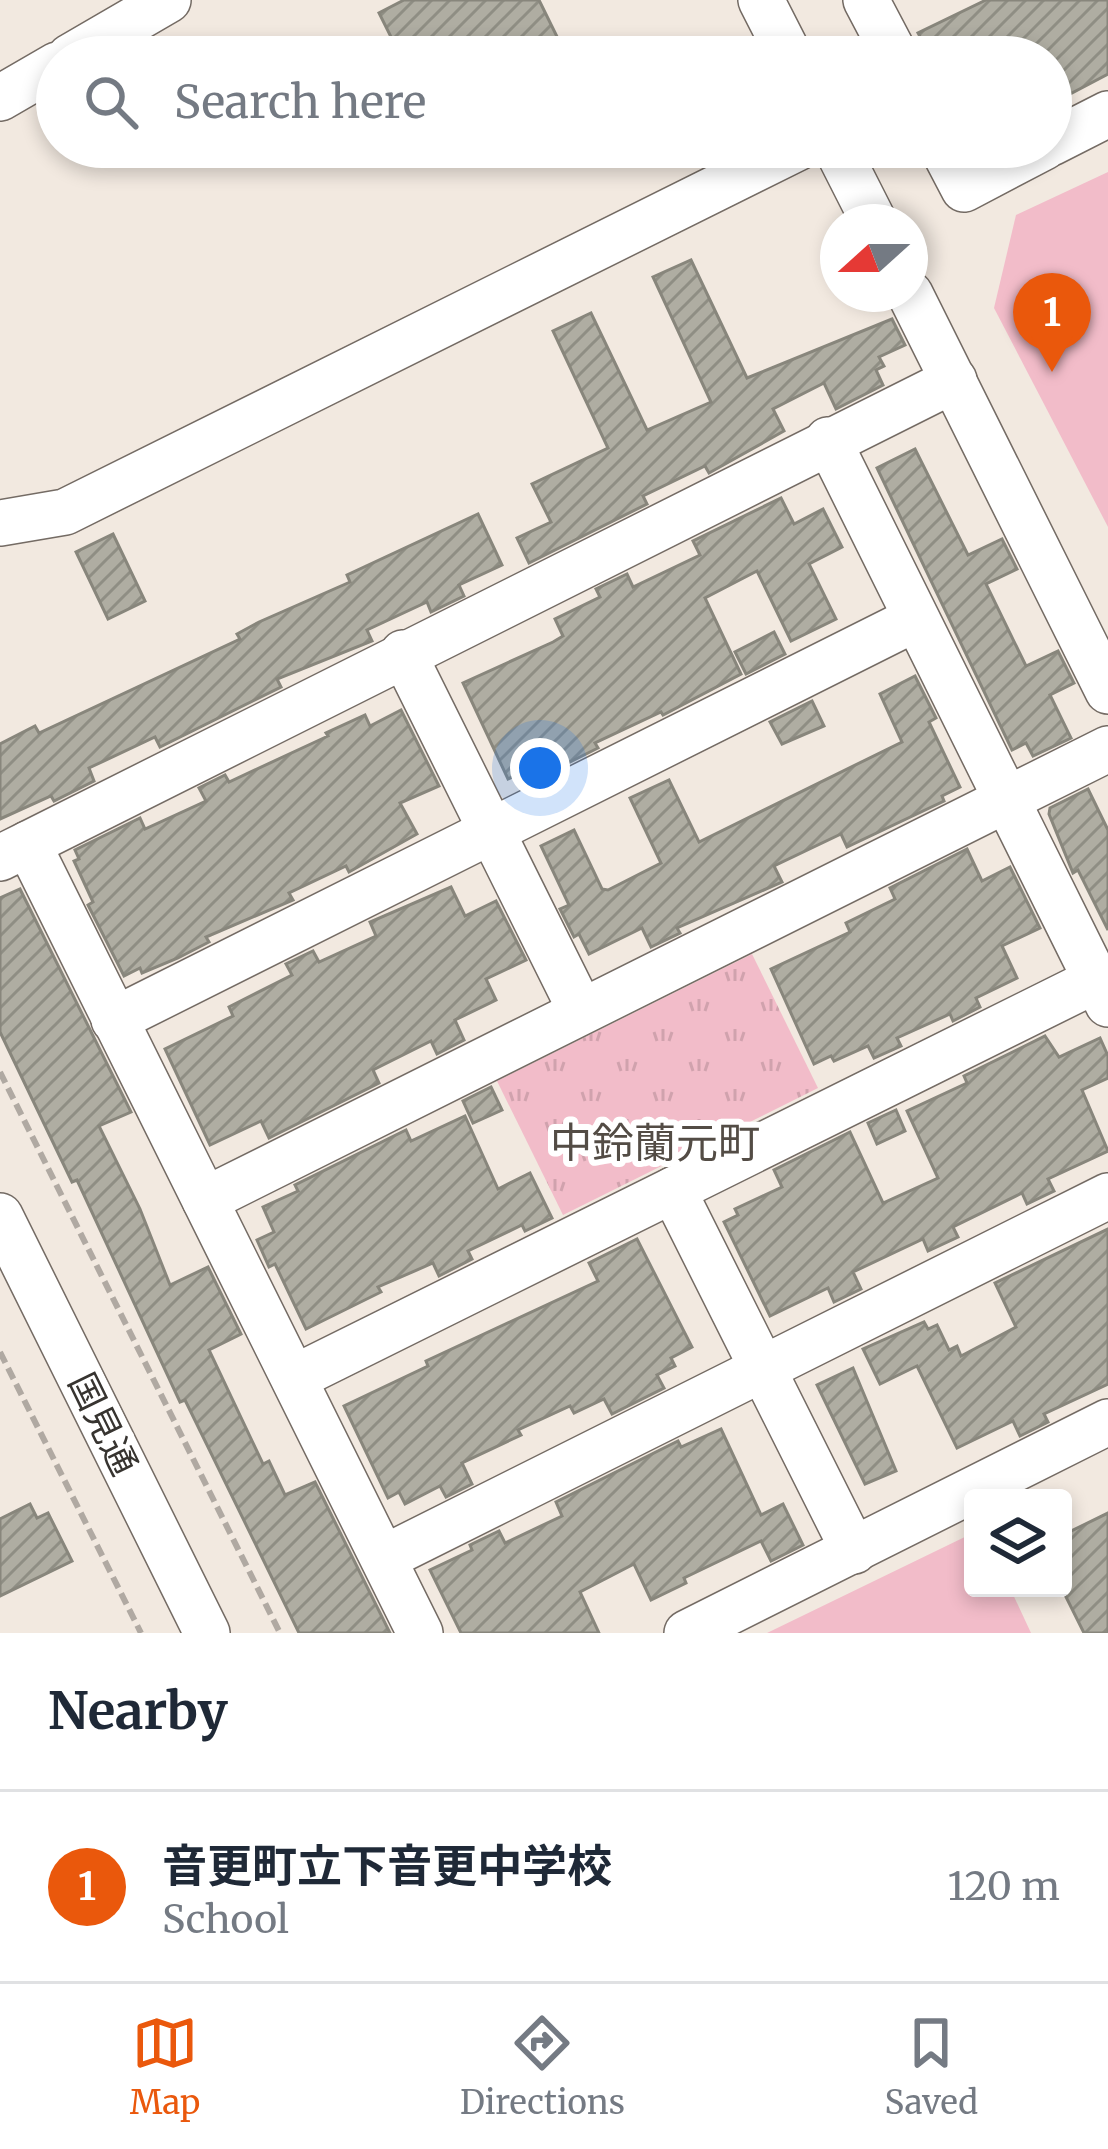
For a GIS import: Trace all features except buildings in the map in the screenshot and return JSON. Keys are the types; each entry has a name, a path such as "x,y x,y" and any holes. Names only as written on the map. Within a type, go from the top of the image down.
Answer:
{"street":[{"path":"106,36 168,0"},
{"path":"866,0 885,36"},
{"path":"774,4 784,36"},
{"path":"0,98 36,77"},
{"path":"1072,132 1108,114"},
{"path":"0,523 65,512 757,168"},
{"path":"847,168 865,204"},
{"path":"954,168 964,188 1003,168"},
{"path":"919,312 1108,691"},
{"path":"420,1633 114,1020 14,851 953,380"},
{"path":"294,1378 673,1190 1102,992 828,440"},
{"path":"114,1020 915,619"},
{"path":"403,653 581,1011"},
{"path":"205,1200 1108,749"},
{"path":"673,1190 854,1551"},
{"path":"383,1558 1108,1196"},
{"name":"国見通","path":"0,1216 207,1633"},
{"path":"687,1633 1108,1422"}],"path":[{"path":"0,1072 280,1633"},
{"path":"0,1352 141,1633"}],"green space":[{"path":"1108,172 1108,527 994,308 1016,215"},
{"path":"752,954 818,1088 563,1215 497,1081"},
{"path":"964,1537 964,1597 1014,1597 1031,1633 767,1633"}],"place":[{"name":"音更町立下音更中学校","path":"1052,372"}],"district":[{"name":"中鈴蘭元町","path":"655,1143"}]}
